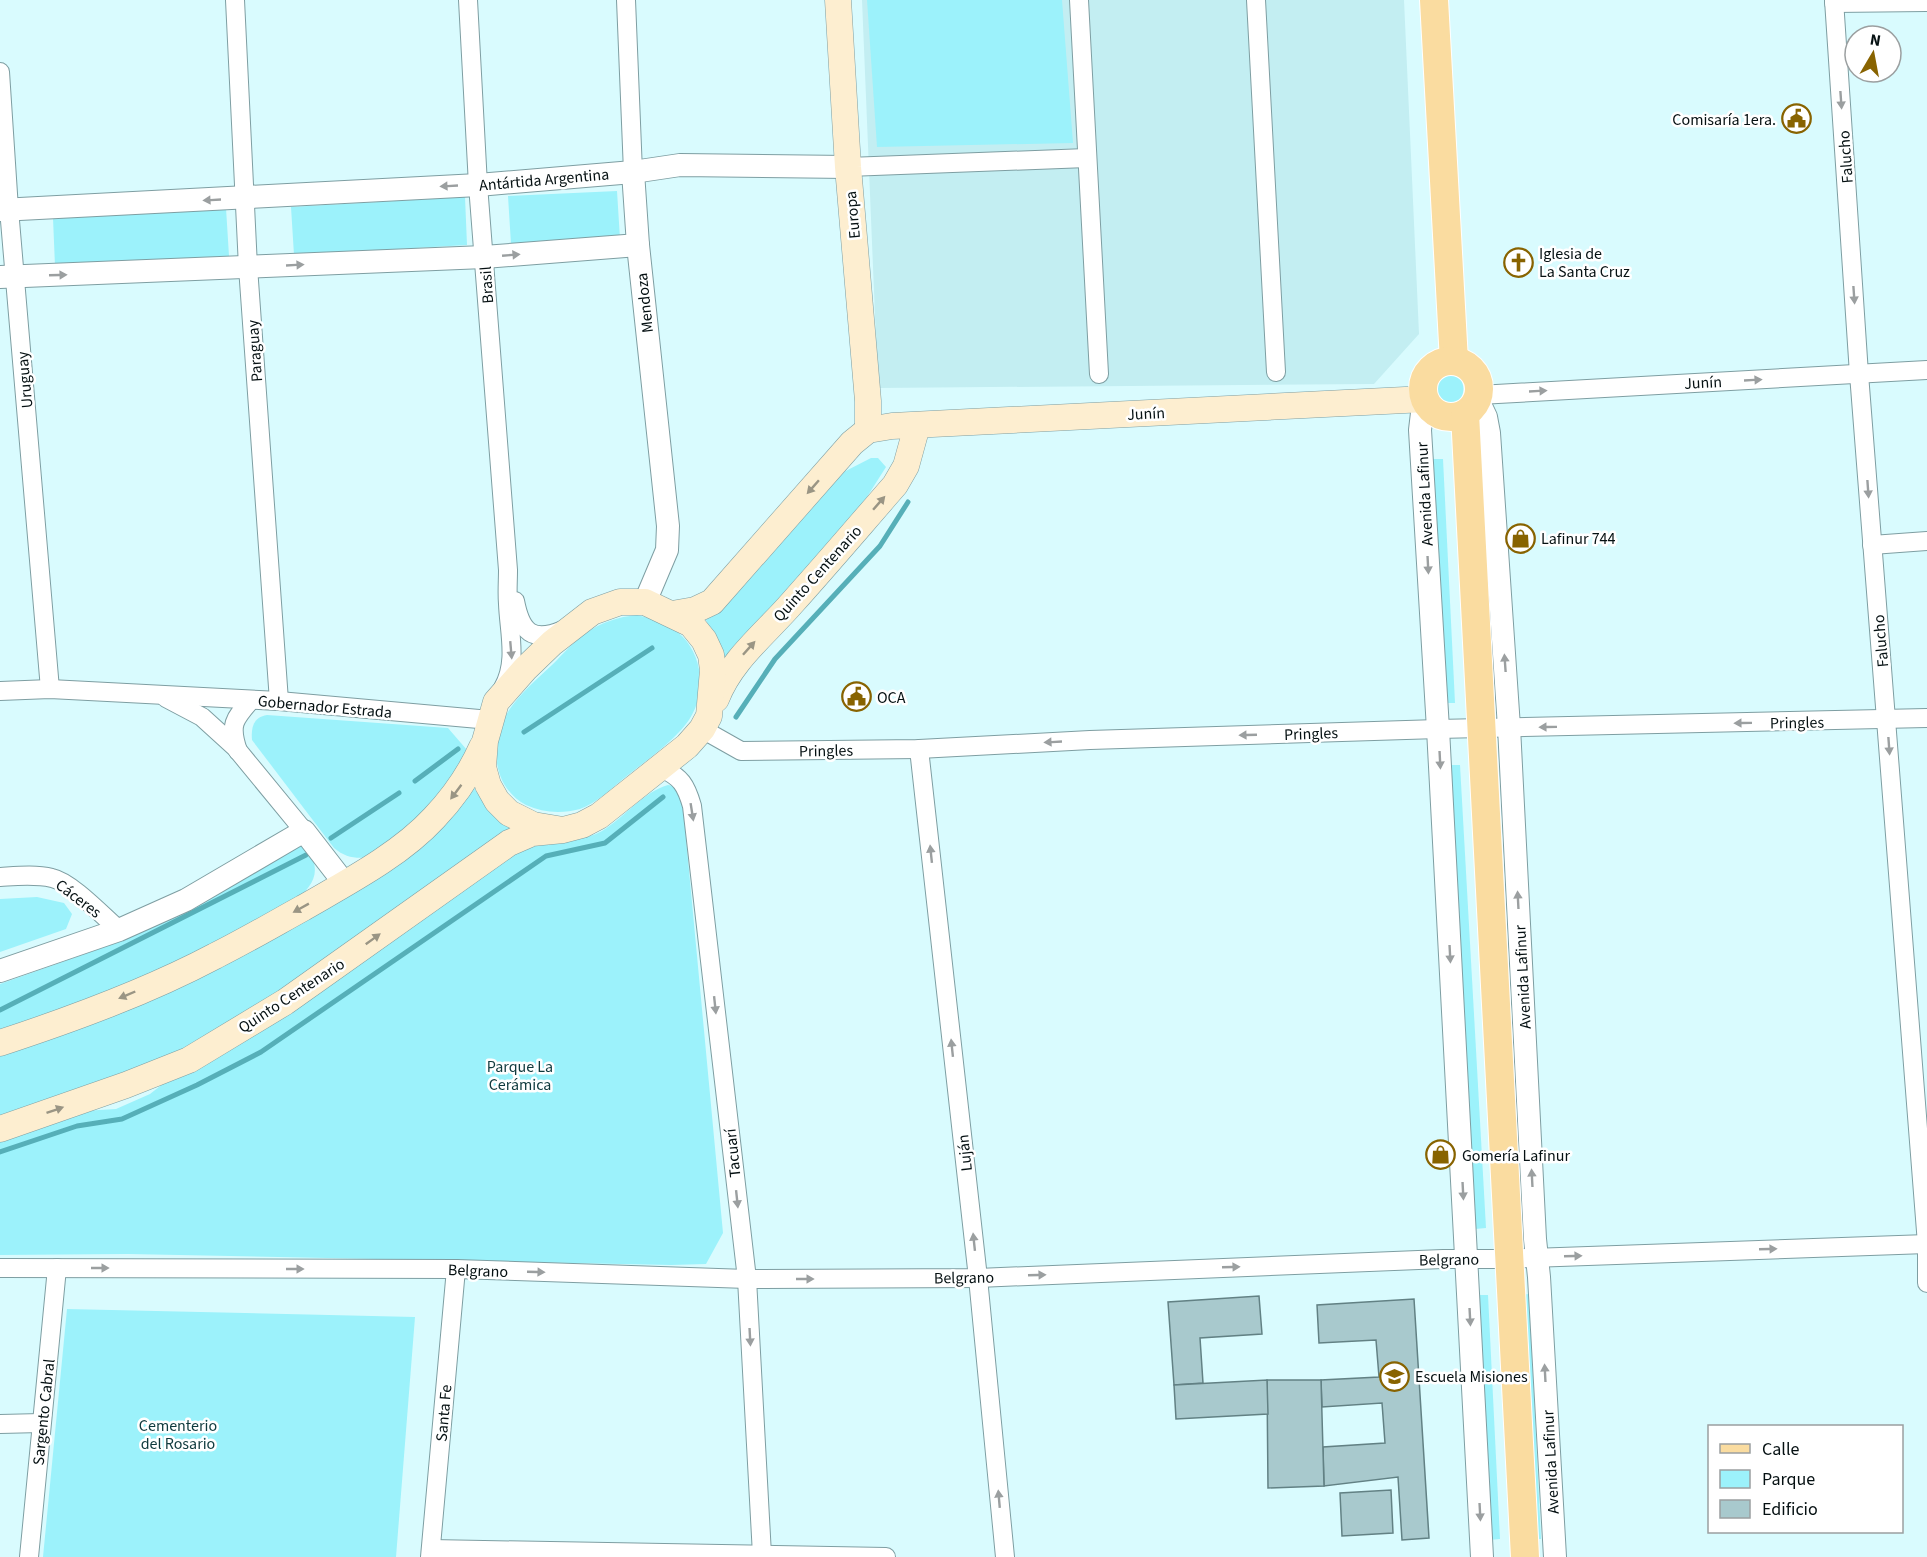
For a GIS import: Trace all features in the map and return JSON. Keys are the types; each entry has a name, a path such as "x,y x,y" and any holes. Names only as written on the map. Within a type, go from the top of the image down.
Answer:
{"main road":[{"name":"Europa","path":"838,0 848,167 868,401 868,430"},
{"path":"1434,0 1454,361"},
{"path":"1454,361 1472,370 1479,381 1453,404 1424,383 1432,369 1454,361"},
{"name":"Junín","path":"868,430 892,426 1453,404"},
{"name":"Avenida Lafinur","path":"1453,404 1450,460 1473,728 1489,1258 1507,1557"},
{"name":"Quinto Centenario","path":"705,722 722,683 735,664 895,485 906,466 917,426"},
{"path":"672,614 695,610 712,602 852,443 868,430"},
{"path":"0,1043 76,1018 214,957 345,884 392,853 433,819 458,790 473,767 490,721 525,669 552,643 592,612 620,602 645,602 691,624 704,640 711,655 713,684 705,722 687,746 600,816 582,825 563,830 533,825 509,813 497,801 488,784 483,767 490,721"},
{"name":"Quinto Centenario","path":"0,1129 126,1085 189,1060 285,1002 508,843 532,833 563,830"},
{"name":"Avenida Lafinur","path":"1489,1258 1524,1557"}],"street":[{"name":"Paraguay","path":"236,0 248,267 279,701"},
{"name":"Brasil","path":"468,0 478,185 508,570 512,659 508,680 490,721"},
{"name":"Mendoza","path":"626,0 638,245 668,526 667,550 645,602"},
{"path":"1079,0 1099,374"},
{"path":"1256,0 1276,372"},
{"path":"1834,2 1927,2"},
{"name":"Falucho","path":"1834,2 1859,374 1927,1244 1927,1283"},
{"name":"Uruguay","path":"0,72 8,277 50,689"},
{"name":"Antártida Argentina","path":"5,209 478,185 633,172 680,165 848,167 1087,159"},
{"path":"8,277 484,257 638,245"},
{"name":"Junín","path":"1453,404 1927,370"},
{"name":"Avenida Lafinur","path":"1453,404 1486,417 1489,433 1473,728 1489,1258 1482,1557"},
{"path":"1872,545 1927,541"},
{"name":"Brasil","path":"508,570 518,619 524,629 531,634 541,636 554,634 592,612"},
{"name":"Gobernador Estrada","path":"0,691 50,689 279,701 490,721"},
{"name":"Gobernador Estrada","path":"159,695 202,717 238,751 345,884"},
{"path":"238,751 232,732 237,715 251,700"},
{"name":"Pringles","path":"705,722 741,751 919,749 1090,740 1473,728 1927,718"},
{"name":"Avenida Lafinur","path":"1473,728 1537,1257 1555,1557"},
{"name":"Luján","path":"919,749 978,1278 1005,1557"},
{"name":"Tacuarí","path":"660,768 676,775 687,789 692,806 747,1279 762,1554"},
{"path":"0,971 119,930 186,900 304,831"},
{"name":"Cáceres","path":"0,877 34,875 55,878 69,887 119,930"},
{"name":"Belgrano","path":"0,1268 456,1269 747,1279 978,1278 1927,1244"},
{"name":"Sargento Cabral","path":"29,1557 57,1268"},
{"name":"Santa Fe","path":"430,1553 456,1269"},
{"path":"0,1424 41,1423"},
{"path":"430,1553 762,1554 886,1557"}],"shaded area":[{"path":"862,0 1404,0 1419,334 1374,384 878,388"}],"green space":[{"path":"867,0 1062,0 1073,143 877,147"},
{"path":"617,191 620,239 511,244 508,196"},
{"path":"465,197 467,245 294,255 291,207"},
{"path":"226,208 229,256 55,266 53,218"},
{"path":"1446,371 1460,379 1463,388 1458,404 1449,408 1440,402 1436,389 1440,377"},
{"path":"871,458 878,458 886,467 858,511 724,661 706,620 832,478"},
{"path":"1433,459 1443,459 1455,703 1444,703"},
{"path":"637,615 672,628 690,645 699,667 700,679 700,691 693,714 666,745 593,803 573,811 553,812 532,808 510,792 500,775 496,757 496,740 508,712 528,687 582,636 604,623"},
{"path":"267,715 448,728 467,750 440,800 372,857 352,857 334,848 252,740 254,724 259,718"},
{"path":"1450,765 1460,765 1486,1228 1475,1229"},
{"name":"Parque La Cerámica","path":"668,785 673,786 682,796 723,1233 706,1264 128,1254 0,1255 0,1138 83,1111 116,1109 150,1094 173,1076 523,847 552,841 579,839 596,834 610,826 650,793"},
{"path":"474,788 488,809 510,828 342,952 169,1059 0,1119 0,1053 414,848"},
{"path":"300,846 307,846 312,856 315,872 310,885 292,905 115,992 0,1034 0,984 99,949"},
{"path":"37,897 64,903 72,914 66,929 0,952 0,899"},
{"path":"1529,1294 1541,1539 1530,1539 1519,1295"},
{"path":"1477,1295 1488,1295 1500,1539 1489,1540"},
{"name":"Cementerio del Rosario","path":"67,1309 415,1317 396,1557 43,1557"}],"building":[{"path":"1259,1296 1262,1334 1200,1338 1203,1383 1174,1385 1168,1302"},
{"path":"1414,1299 1429,1538 1402,1540 1398,1477 1324,1486 1323,1447 1385,1443 1382,1403 1322,1407 1321,1380 1379,1377 1376,1340 1319,1343 1317,1305"},
{"path":"1267,1380 1321,1380 1324,1486 1268,1488"},
{"path":"1267,1380 1268,1414 1176,1419 1174,1385"},
{"path":"1391,1490 1393,1533 1342,1536 1340,1493"}],"waterway":[{"path":"736,717 775,659 880,546 908,502"},
{"path":"524,732 652,648"},
{"path":"415,781 458,749"},
{"path":"331,838 399,793"},
{"path":"0,1152 77,1126 122,1119 197,1085 261,1052 546,856 605,843 663,797"},
{"path":"0,1010 306,855"}],"place":[{"name":"Comisaría 1era.","path":"1797,119"},
{"name":"Iglesia de La Santa Cruz","path":"1518,262"},
{"name":"Lafinur 744","path":"1520,538"},
{"name":"OCA","path":"856,697"},
{"name":"Gomería Lafinur","path":"1441,1155"},
{"name":"Escuela Misiones","path":"1394,1376"}]}
